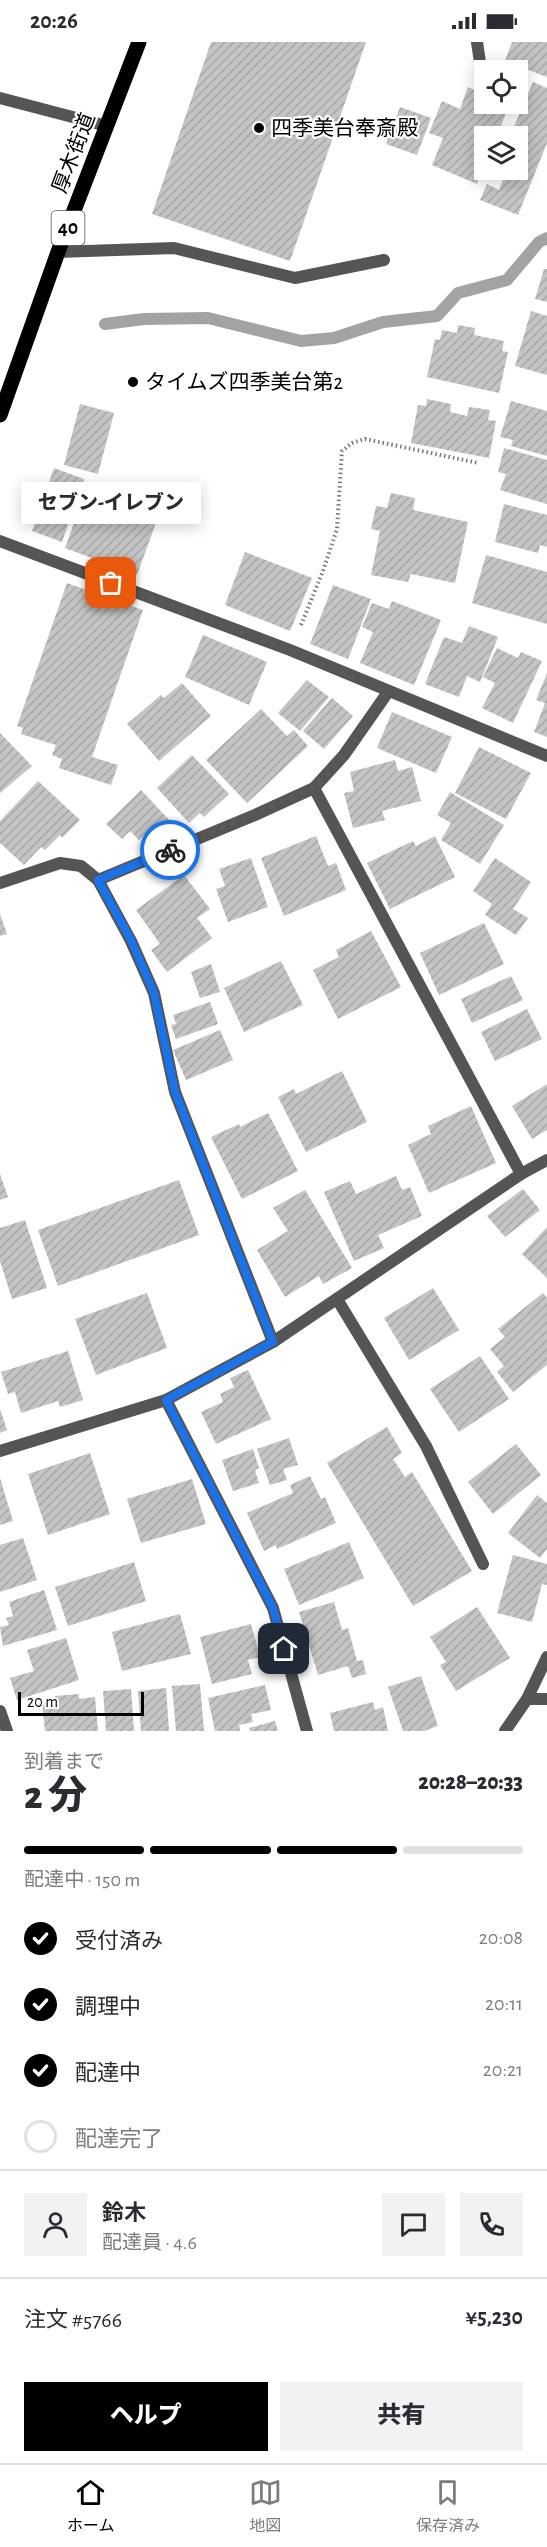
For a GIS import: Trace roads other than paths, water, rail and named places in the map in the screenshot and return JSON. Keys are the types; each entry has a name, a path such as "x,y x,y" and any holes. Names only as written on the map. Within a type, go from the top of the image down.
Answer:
{"main road":[{"name":"厚木街道","path":"0,415 58,252 139,42"}],"street":[{"path":"477,42 480,60"},
{"path":"0,98 107,126"},
{"path":"58,252 174,248 295,278 384,260"},
{"path":"0,541 290,650 547,756"},
{"path":"98,880 314,788 344,755 388,692"},
{"path":"314,788 521,1174"},
{"path":"0,883 60,863 81,866 98,880 131,940 154,993 175,1092 273,1342"},
{"path":"0,1451 166,1400 273,1342 521,1174 547,1160"},
{"path":"337,1299 426,1446 483,1564"},
{"path":"166,1400 273,1608 307,1731"},
{"path":"505,1731 527,1700 547,1657"},
{"path":"527,1700 547,1700"},
{"path":"0,1711 7,1731"}],"waterway":[{"path":"105,324 144,319 208,318 301,341 334,338 383,322 437,316 458,293 507,280 539,242 547,238"}],"place":[{"name":"四季美台奉斎殿","path":"259,128"},
{"name":"タイムズ四季美台第2","path":"133,382"},
{"name":"セブン-イレブン","path":"111,583"}]}
